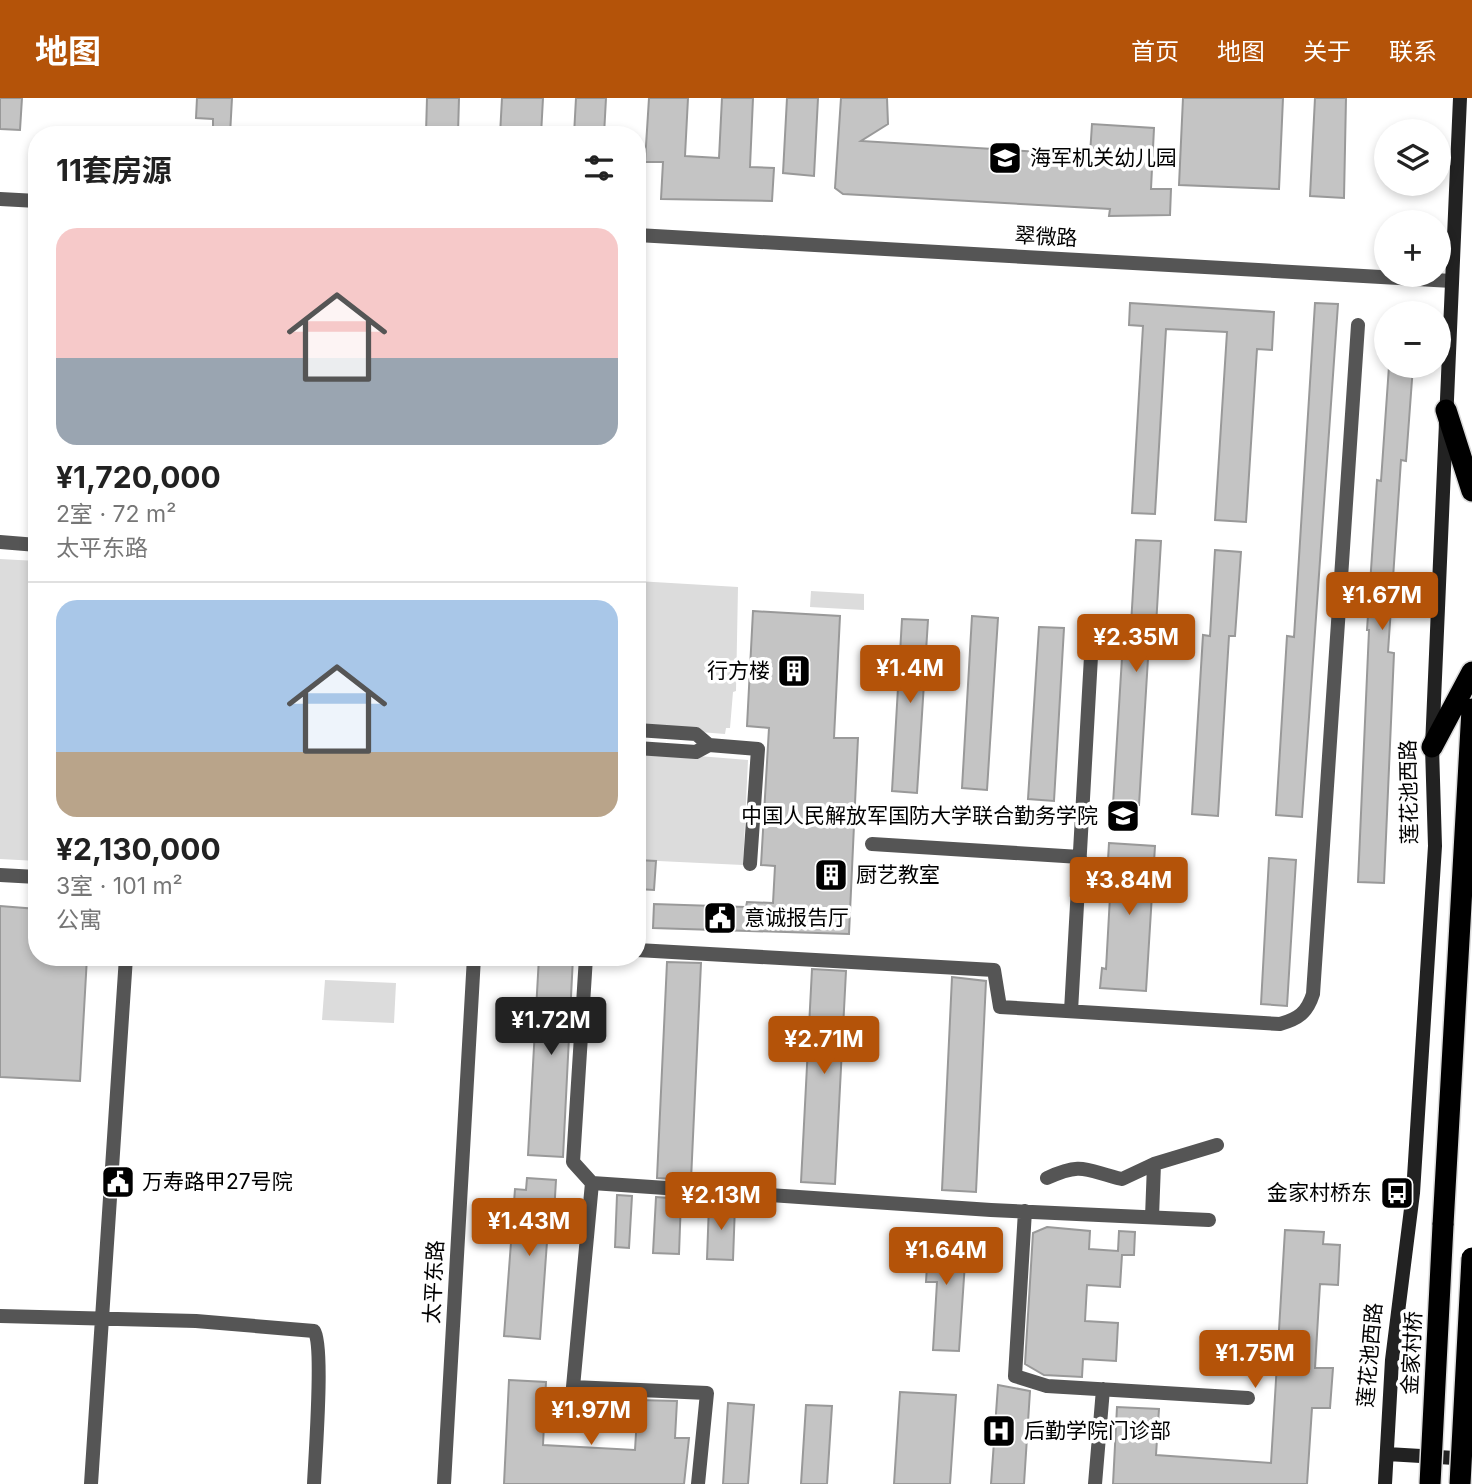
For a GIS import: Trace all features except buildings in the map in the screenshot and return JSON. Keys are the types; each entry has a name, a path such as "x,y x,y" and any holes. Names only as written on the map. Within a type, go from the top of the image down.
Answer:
{"highway":[{"path":"1446,410 1472,491"},
{"path":"1432,747 1472,672"},
{"name":"金家村桥","path":"1430,1484 1472,709"},
{"path":"1460,1484 1472,1258"}],"street":[{"name":"莲花池西路","path":"1385,1484 1392,1360 1413,1193 1434,874 1432,747 1460,98"},
{"path":"0,199 28,201"},
{"name":"翠微路","path":"646,236 1452,281"},
{"path":"646,951 994,970 1000,1007 1280,1024 1295,1020 1308,1009 1314,980 1358,325"},
{"path":"0,542 28,544"},
{"path":"1071,1011 1093,621"},
{"path":"646,731 696,734 709,745"},
{"path":"646,749 696,752 709,745 758,749 750,864"},
{"path":"872,844 1080,857"},
{"path":"0,875 28,877"},
{"path":"91,1484 126,966"},
{"name":"太平东路","path":"444,1484 473,966"},
{"path":"585,966 573,1162 592,1183 1209,1220"},
{"path":"1047,1178 1071,1167 1087,1168 1122,1180 1154,1164 1217,1145"},
{"path":"1152,1217 1154,1164"},
{"path":"592,1183 573,1387 706,1393 698,1484"},
{"path":"1025,1211 1015,1376 1047,1386 1248,1398"},
{"path":"0,1316 103,1321 196,1321 314,1331 317,1336 318,1367 314,1484"},
{"path":"1095,1484 1103,1389"},
{"path":"1387,1454 1472,1459"}],"shaded area":[{"path":"0,559 28,561 28,861 0,859"},
{"path":"646,582 738,587 736,691 733,692 730,728 726,728 725,734 646,728"},
{"path":"811,591 864,594 864,610 810,607"},
{"path":"646,752 748,760 743,865 646,860"},
{"path":"325,980 396,983 394,1023 322,1020"}],"place":[{"name":"海军机关幼儿园","path":"1005,158"},
{"name":"行方楼","path":"794,671"},
{"name":"中国人民解放军国防大学联合勤务学院","path":"1123,816"},
{"name":"厨艺教室","path":"831,875"},
{"name":"意诚报告厅","path":"720,918"},
{"name":"万寿路甲27号院","path":"118,1182"},
{"name":"金家村桥东","path":"1397,1193"},
{"name":"后勤学院门诊部","path":"999,1431"}]}
